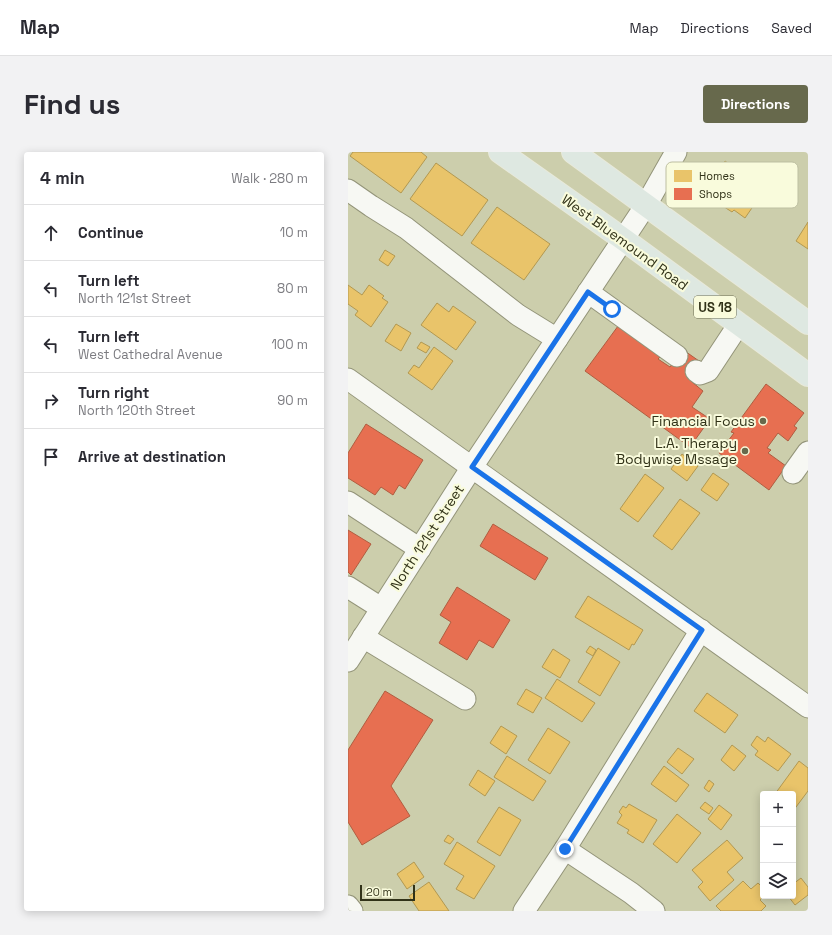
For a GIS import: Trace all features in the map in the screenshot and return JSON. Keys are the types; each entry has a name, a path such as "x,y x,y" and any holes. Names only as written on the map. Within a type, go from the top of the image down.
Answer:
{"main road":[{"name":"West Bluemound Road","path":"500,152 623,239 808,374"},
{"name":"US 18","path":"573,152 808,323"}],"street":[{"name":"North 121st Street","path":"670,162 676,152"},
{"name":"North 121st Street","path":"354,646 381,608 472,467 646,205 666,170"},
{"path":"348,190 406,228 518,315 557,338"},
{"path":"588,292 677,356"},
{"path":"696,371 700,374 708,371 738,324"},
{"path":"350,385 472,467 808,707"},
{"path":"793,473 808,452"},
{"path":"348,502 420,549"},
{"path":"348,587 381,608"},
{"path":"524,911 565,849 702,630"},
{"path":"354,646 465,699"},
{"path":"565,849 631,893 654,911"},
{"path":"348,906 352,911"}],"building: Homes":[{"path":"353,152 421,152 427,157 401,193 350,156"},
{"path":"436,163 488,200 462,236 410,199"},
{"path":"497,207 550,244 524,280 471,243"},
{"path":"726,208 752,208 745,218 734,210 732,212"},
{"path":"808,222 808,249 796,241"},
{"path":"385,250 395,256 388,266 379,260"},
{"path":"348,285 362,295 369,285 384,296 382,298 388,302 371,327 355,315 358,311 348,304"},
{"path":"437,303 449,312 453,306 476,322 456,350 421,325"},
{"path":"396,324 411,333 401,351 385,341"},
{"path":"421,342 430,347 426,353 417,348"},
{"path":"434,347 453,361 432,390 408,373 414,365 419,368"},
{"path":"682,454 698,466 687,481 671,469"},
{"path":"713,473 729,484 717,501 701,490"},
{"path":"645,474 664,488 638,522 620,509"},
{"path":"680,499 700,513 672,550 653,536"},
{"path":"588,596 643,630 634,645 632,644 629,650 575,617"},
{"path":"590,646 596,650 593,656 586,652"},
{"path":"598,648 620,662 600,696 578,682"},
{"path":"553,649 570,660 560,678 542,667"},
{"path":"557,679 595,703 582,722 545,698"},
{"path":"526,689 542,698 533,713 517,704"},
{"path":"707,693 738,715 725,733 694,711"},
{"path":"501,726 517,736 506,754 490,743"},
{"path":"548,728 570,742 550,774 528,760"},
{"path":"757,736 765,742 768,737 791,754 778,771 755,755 758,751 751,745"},
{"path":"732,745 746,756 734,771 721,760"},
{"path":"678,748 694,759 682,774 667,762"},
{"path":"507,756 546,781 533,801 494,777"},
{"path":"799,761 808,768 808,791 796,807 796,791 777,791"},
{"path":"664,766 689,785 676,802 651,784"},
{"path":"478,770 495,781 485,796 469,785"},
{"path":"709,780 714,784 709,792 704,788"},
{"path":"705,802 713,808 709,814 700,808"},
{"path":"629,804 657,820 643,843 627,833 629,830 617,823 622,815 619,812 623,806 626,808"},
{"path":"719,805 732,815 721,830 708,819"},
{"path":"499,807 521,820 500,856 477,842"},
{"path":"677,814 701,833 677,863 653,844"},
{"path":"448,835 454,839 450,844 444,841"},
{"path":"727,840 743,858 727,872 734,880 710,901 698,887 703,882 692,870"},
{"path":"457,842 495,866 474,899 456,889 464,876 444,864"},
{"path":"414,862 424,877 407,889 397,874"},
{"path":"801,878 808,887 808,895 795,905 790,899 796,899 796,882"},
{"path":"743,881 751,889 758,883 760,885 760,900 766,906 761,911 721,911 716,906"},
{"path":"429,882 449,911 419,911 409,896"}],"building: Shops":[{"path":"621,322 664,353 658,359 670,367 682,349 699,361 692,382 703,391 692,407 710,419 690,447 585,371"},
{"path":"766,384 804,413 794,426 797,428 788,441 778,433 767,448 771,450 768,453 786,466 769,490 719,453 734,433 731,432"},
{"path":"366,424 423,460 405,489 399,485 393,495 381,487 375,495 348,478 348,453"},
{"path":"493,524 548,558 535,580 480,546"},
{"path":"348,530 371,544 351,575 348,572"},
{"path":"457,587 510,620 493,648 479,640 467,660 439,643 451,622 440,615"},
{"path":"385,691 433,720 391,786 410,816 362,845 348,822 348,750"}],"place":[{"name":"Financial Focus","path":"763,421"},
{"name":"L.A. Therapy Bodywise Mssage","path":"745,451"}],"route":[{"path":"565,849 702,630 472,467 588,292 612,309"}]}
